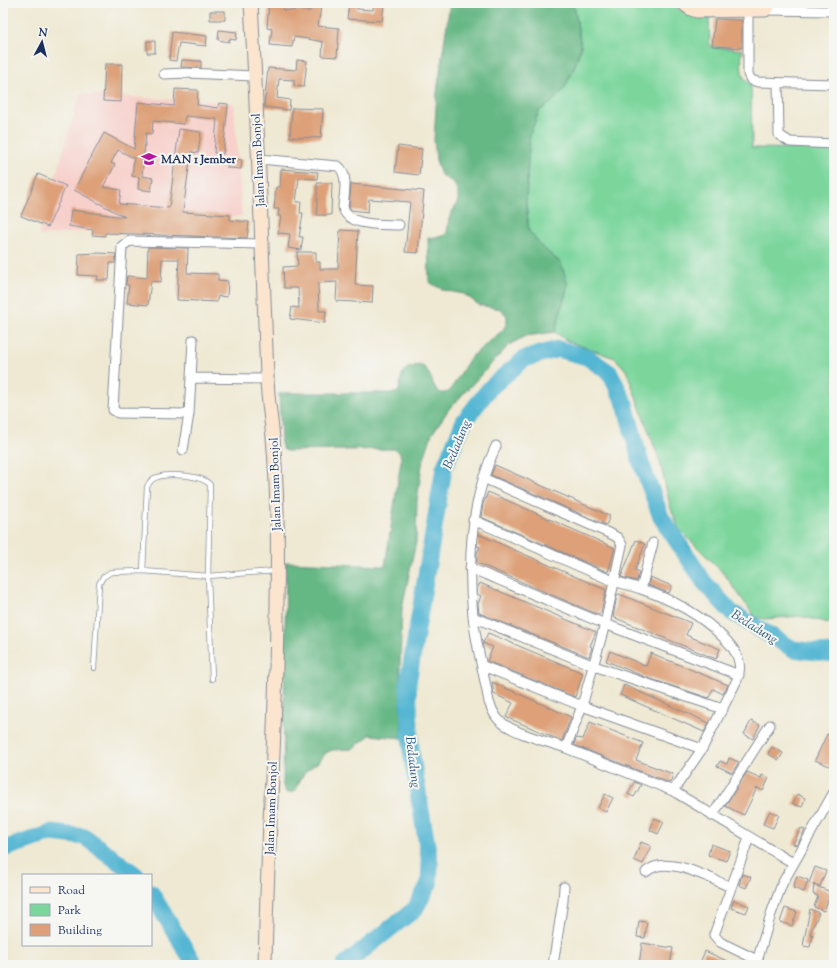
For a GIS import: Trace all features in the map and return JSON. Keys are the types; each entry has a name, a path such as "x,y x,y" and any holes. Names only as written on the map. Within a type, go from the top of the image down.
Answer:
{"street":[{"name":"Jalan Imam Bonjol","path":"251,3 263,244 267,379 273,439 277,570 276,677 265,965"},
{"path":"683,3 694,10 717,7 748,10 768,7 834,12"},
{"path":"748,10 749,78 754,82 834,84"},
{"path":"164,74 187,73 254,76"},
{"path":"778,83 779,134 790,142 834,144"},
{"path":"259,159 338,166 343,169 344,174 344,212 348,217 360,222 399,225"},
{"path":"189,414 118,413 114,410 122,246 130,241 263,244"},
{"path":"183,450 189,414 193,340"},
{"path":"191,378 267,379"},
{"path":"496,446 483,478 473,520 470,568 473,617 489,702 493,713 507,727 566,748 673,791 712,816 793,863"},
{"path":"483,478 618,538 622,545 605,624 594,666 582,706 566,748"},
{"path":"473,520 614,582 641,590 690,610 713,627 737,653 739,658 739,675 702,749 673,791"},
{"path":"641,590 653,543"},
{"path":"470,568 605,624 739,675"},
{"path":"473,617 594,666 723,709"},
{"path":"483,666 582,706 702,749"},
{"path":"712,816 770,725"},
{"path":"749,838 714,932 715,937 720,942 757,962 771,914 793,863 834,792"},
{"path":"646,872 652,866 670,865 688,870 731,888"},
{"path":"553,965 564,887"}],"lane":[{"path":"143,571 147,487 152,479 158,476 192,477 201,479 210,485 208,576 212,679"},
{"path":"94,668 101,581 103,577 111,572 143,571 208,576 277,570"}],"shaded area":[{"name":"MAN 1 Jember","path":"80,94 234,103 242,216 38,236"}],"green space":[{"path":"450,3 572,3 575,10 581,47 574,68 564,89 552,102 539,111 530,135 526,202 529,231 542,247 561,263 568,285 555,332 526,336 509,345 449,409 432,434 422,465 417,501 416,542 402,608 400,666 402,738 370,735 352,749 332,750 326,753 318,762 304,773 294,792 287,793 283,787 286,562 385,566 401,460 400,453 395,449 286,451 283,449 281,444 279,394 397,393 405,370 419,365 427,370 438,391 442,393 449,392 470,358 503,330 507,323 507,316 501,309 479,305 464,294 443,290 429,282 428,238 443,236 447,233 449,218 458,201 458,192 454,183 441,175 436,160 434,140 437,92"},
{"path":"572,3 672,3 684,12 709,17 710,46 742,50 742,74 751,84 752,148 834,149 834,624 799,616 765,619 755,617 725,575 679,529 671,509 659,459 626,370 615,358 567,341 555,332 568,285 561,263 542,247 529,231 526,202 528,162 530,134 539,111 552,102 564,89 574,68 581,47 575,10"}],"building":[{"path":"269,3 284,3 283,10 310,11 311,6 321,7 318,26 339,28 337,57 322,56 323,42 308,39 294,37 292,47 270,45 272,29 267,28"},
{"path":"349,3 358,3 357,9 373,10 374,3 384,3 382,21 347,19"},
{"path":"210,11 225,11 225,20 210,20"},
{"path":"715,19 742,20 742,48 712,46"},
{"path":"219,30 237,32 236,40 229,39 229,42 218,40"},
{"path":"172,32 207,36 206,46 179,43 176,61 169,60"},
{"path":"147,41 155,41 155,53 147,53"},
{"path":"182,60 201,61 201,68 181,67"},
{"path":"297,60 307,61 304,87 294,86 294,80 279,79 277,98 290,100 289,110 264,107 268,68 296,70"},
{"path":"105,64 122,64 121,102 103,101"},
{"path":"175,89 198,90 197,105 218,108 219,103 228,104 223,154 214,153 217,119 185,116 184,124 153,121 152,134 146,133 142,176 153,178 151,191 138,189 139,177 132,176 134,158 118,150 111,163 115,165 103,187 121,190 119,204 169,208 179,129 201,132 198,153 191,152 183,212 230,215 230,220 249,222 247,238 105,233 105,236 92,235 93,230 69,226 71,210 125,217 74,190 104,133 134,149 138,102 174,106"},
{"path":"292,108 323,109 321,138 290,137"},
{"path":"398,146 422,149 419,175 395,172"},
{"path":"228,158 242,160 241,169 227,168"},
{"path":"281,169 318,172 317,179 299,178 296,202 301,202 300,213 303,213 299,237 303,237 301,250 288,248 290,234 278,233 281,216 278,216 279,209 274,209 276,187 280,187"},
{"path":"38,174 66,186 48,227 21,216"},
{"path":"317,183 332,183 331,215 317,215"},
{"path":"351,184 424,191 418,253 405,252 410,202 369,199 368,212 351,210 349,206"},
{"path":"340,230 358,231 355,285 373,286 372,303 336,301 337,282 318,283 319,311 326,311 325,323 290,319 292,307 299,308 298,288 284,288 283,267 298,266 297,252 316,252 316,262 320,262 320,269 338,269"},
{"path":"148,247 188,248 187,273 218,274 218,280 228,281 227,297 218,296 217,302 177,300 179,259 162,259 161,282 151,281 148,305 127,303 129,285 126,285 127,276 147,278"},
{"path":"79,254 116,254 115,263 110,263 109,280 97,280 98,276 78,275"},
{"path":"495,465 610,516 606,525 491,475"},
{"path":"488,492 615,548 608,572 481,517 483,504"},
{"path":"478,534 606,590 601,612 599,615 477,563 477,553 480,547 477,546"},
{"path":"636,540 645,544 635,570 639,572 637,581 621,577"},
{"path":"650,577 672,586 669,593 648,585"},
{"path":"480,583 596,632 590,646 592,647 589,657 479,613 478,604 481,596 477,594 477,589"},
{"path":"619,594 691,623 686,635 720,649 716,659 613,617 617,595"},
{"path":"488,633 583,673 575,697 487,661 493,647 483,643"},
{"path":"610,651 646,666 651,653 728,685 723,694 713,689 709,698 648,678 606,661"},
{"path":"492,682 571,717 562,741 506,717 513,703 494,694"},
{"path":"624,685 709,723 704,732 620,695"},
{"path":"751,721 760,725 753,739 744,734"},
{"path":"590,722 643,743 636,760 673,774 670,783 574,745 576,738 583,739"},
{"path":"827,734 834,737 834,768 815,760"},
{"path":"772,747 783,753 779,760 768,754"},
{"path":"729,758 739,762 732,773 717,766 720,761 727,764"},
{"path":"747,772 761,778 762,775 769,778 763,791 757,788 744,815 725,806"},
{"path":"634,782 641,785 634,797 628,794"},
{"path":"605,794 613,798 606,812 598,808"},
{"path":"797,794 805,798 802,807 793,804"},
{"path":"770,811 779,815 773,828 763,824"},
{"path":"655,818 664,822 658,834 650,830"},
{"path":"801,828 805,830 797,845 793,844"},
{"path":"641,842 651,846 643,864 634,860"},
{"path":"711,844 730,851 726,861 708,855"},
{"path":"815,867 826,871 820,886 809,883"},
{"path":"742,874 751,877 746,888 739,885"},
{"path":"797,876 808,880 804,892 793,888"},
{"path":"814,885 831,892 824,911 814,907 818,896 813,894"},
{"path":"734,900 749,906 746,913 731,908"},
{"path":"785,908 797,912 792,926 780,922"},
{"path":"810,909 819,913 810,934 813,935 810,947 803,946"},
{"path":"639,921 647,922 645,938 637,937"},
{"path":"642,943 673,948 670,965 639,965"},
{"path":"705,951 736,965 699,965"}],"waterway":[{"name":"Bedadung","path":"344,965 415,909 429,884 430,863 411,751 408,683 444,468 464,421 490,388 524,359 558,349 587,357 610,373 625,404 640,460 661,517 704,582 731,612 793,649 834,654"},
{"name":"Bedadung","path":"3,849 52,833 85,837 135,874"},
{"name":"Bedadung","path":"152,895 195,965"}],"place":[{"name":"MAN 1 Jember","path":"149,159"}]}
